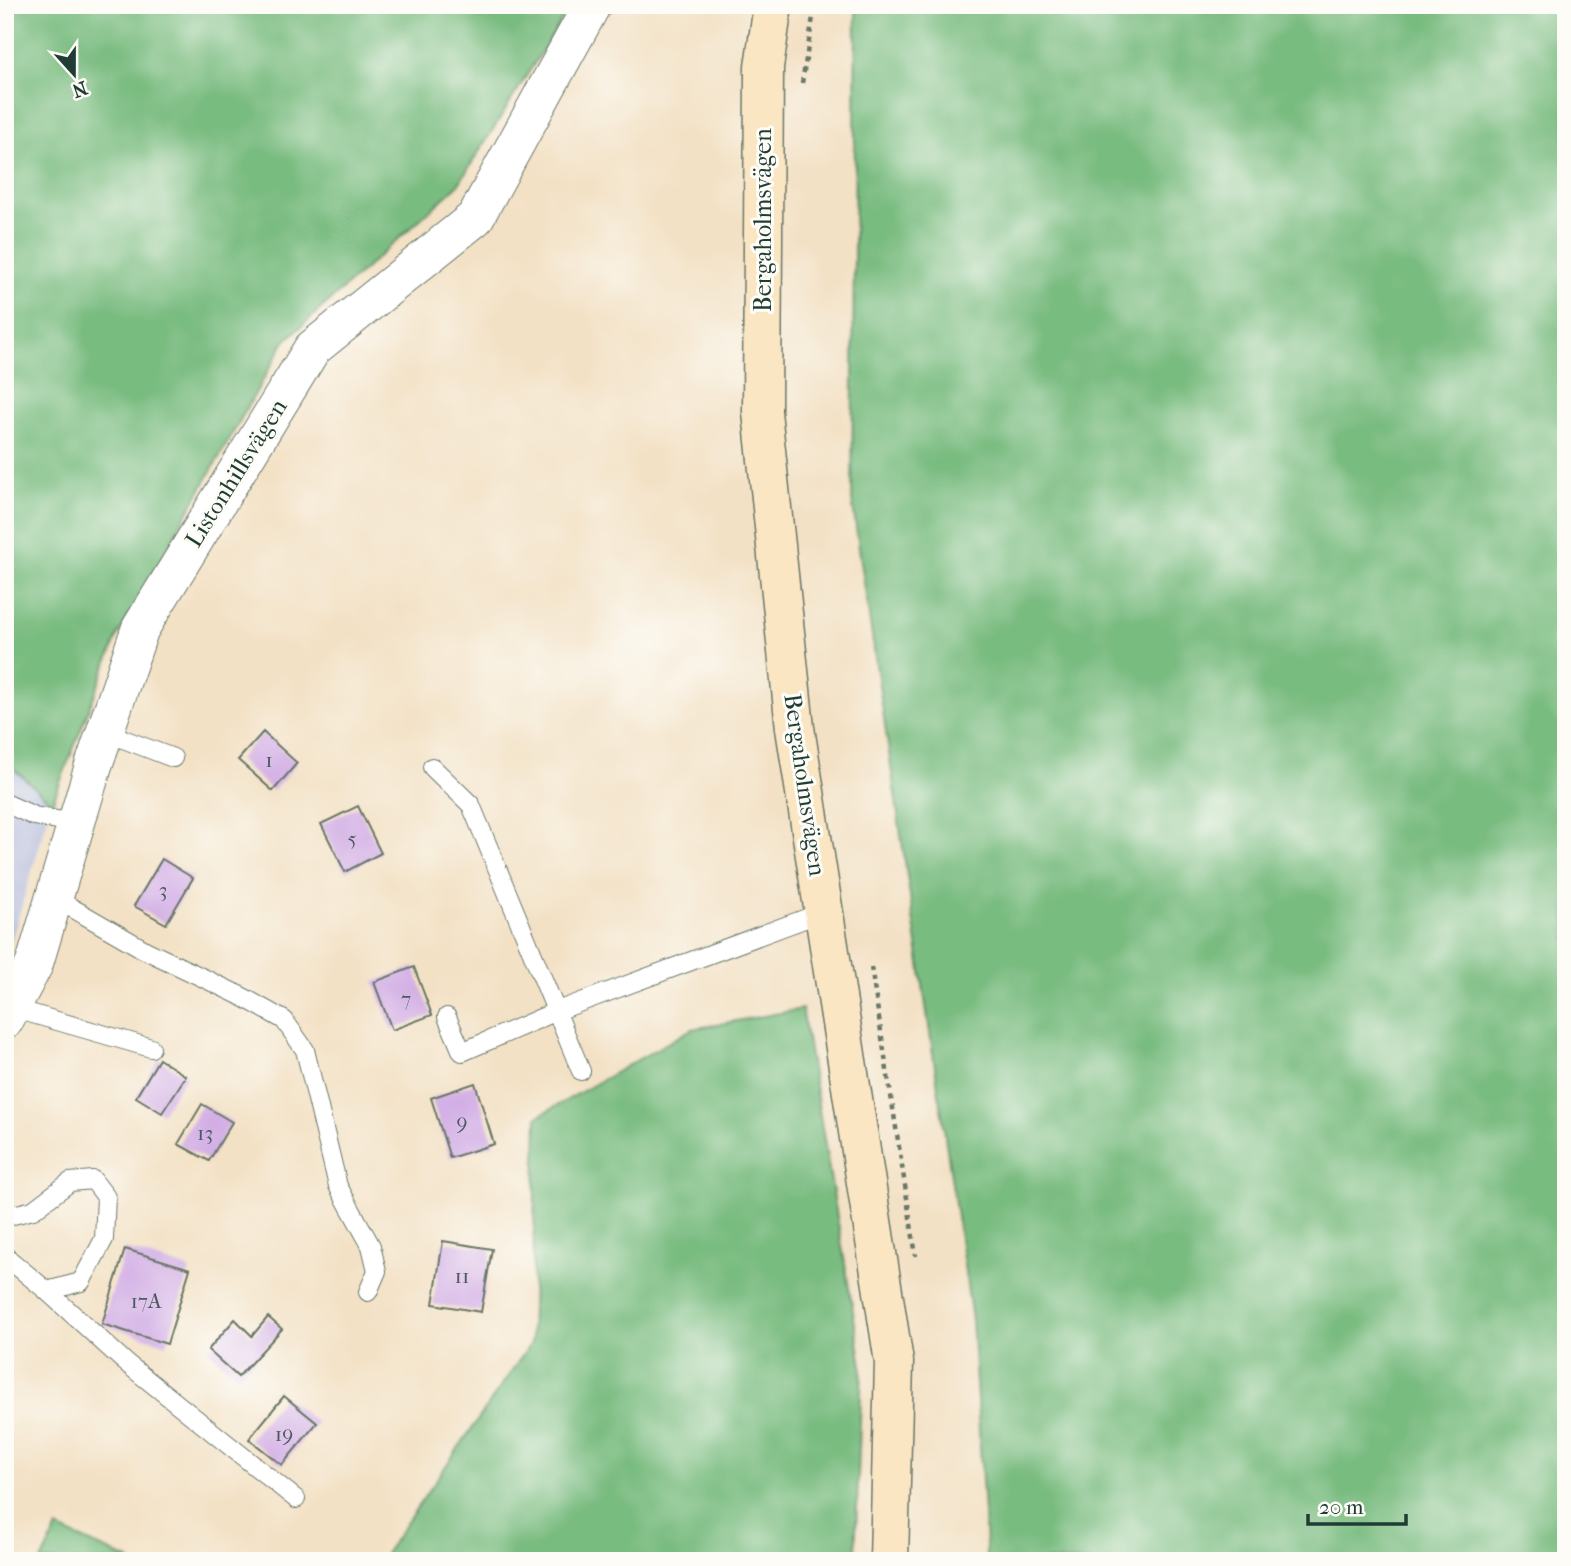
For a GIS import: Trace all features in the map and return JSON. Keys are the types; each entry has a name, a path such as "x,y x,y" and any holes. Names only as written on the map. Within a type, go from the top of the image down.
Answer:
{"main road":[{"name":"Bergaholmsvägen","path":"773,5 764,67 762,412 795,728 894,1362 889,1561"}],"street":[{"name":"Listonhillsvägen","path":"8,1014 34,965 75,823 140,629 312,349 475,218 592,5"}],"lane":[{"path":"105,732 173,758"},
{"path":"432,767 471,805 581,1071"},
{"path":"5,803 34,816 75,823"},
{"path":"53,897 145,950 285,1020 305,1051 338,1186 372,1246 377,1271 368,1292"},
{"path":"447,1017 462,1052 557,1011 823,912"},
{"path":"8,1014 151,1048"},
{"path":"5,1217 33,1210 70,1182 93,1180 106,1197 104,1239 81,1282 47,1291"},
{"path":"5,1256 125,1362 296,1499"}],"path":[{"path":"802,86 815,5"},
{"path":"870,958 916,1258"}],"shaded area":[{"path":"5,761 52,803 5,962"}],"green space":[{"path":"5,5 571,5 458,185 285,341 118,635 52,803 5,761"},
{"path":"856,5 1566,5 1566,1561 987,1561 972,1320 852,500"},
{"path":"802,1009 862,1365 855,1561 380,1561 531,1343 537,1117 692,1029"},
{"path":"57,1528 131,1561 41,1561"}],"building":[{"path":"263,732 297,763 273,791 238,760"},
{"path":"358,806 381,853 345,872 321,824"},
{"path":"162,859 193,878 166,924 134,906"},
{"path":"414,967 432,1015 392,1030 374,982"},
{"path":"159,1059 186,1076 162,1113 136,1097"},
{"path":"475,1083 494,1144 450,1158 431,1098"},
{"path":"202,1104 232,1122 209,1161 178,1144"},
{"path":"443,1241 492,1249 481,1312 433,1304"},
{"path":"125,1249 190,1269 167,1344 102,1324"},
{"path":"268,1317 282,1329 238,1377 208,1350 235,1319 252,1336"},
{"path":"284,1396 317,1423 282,1465 249,1439"}]}
